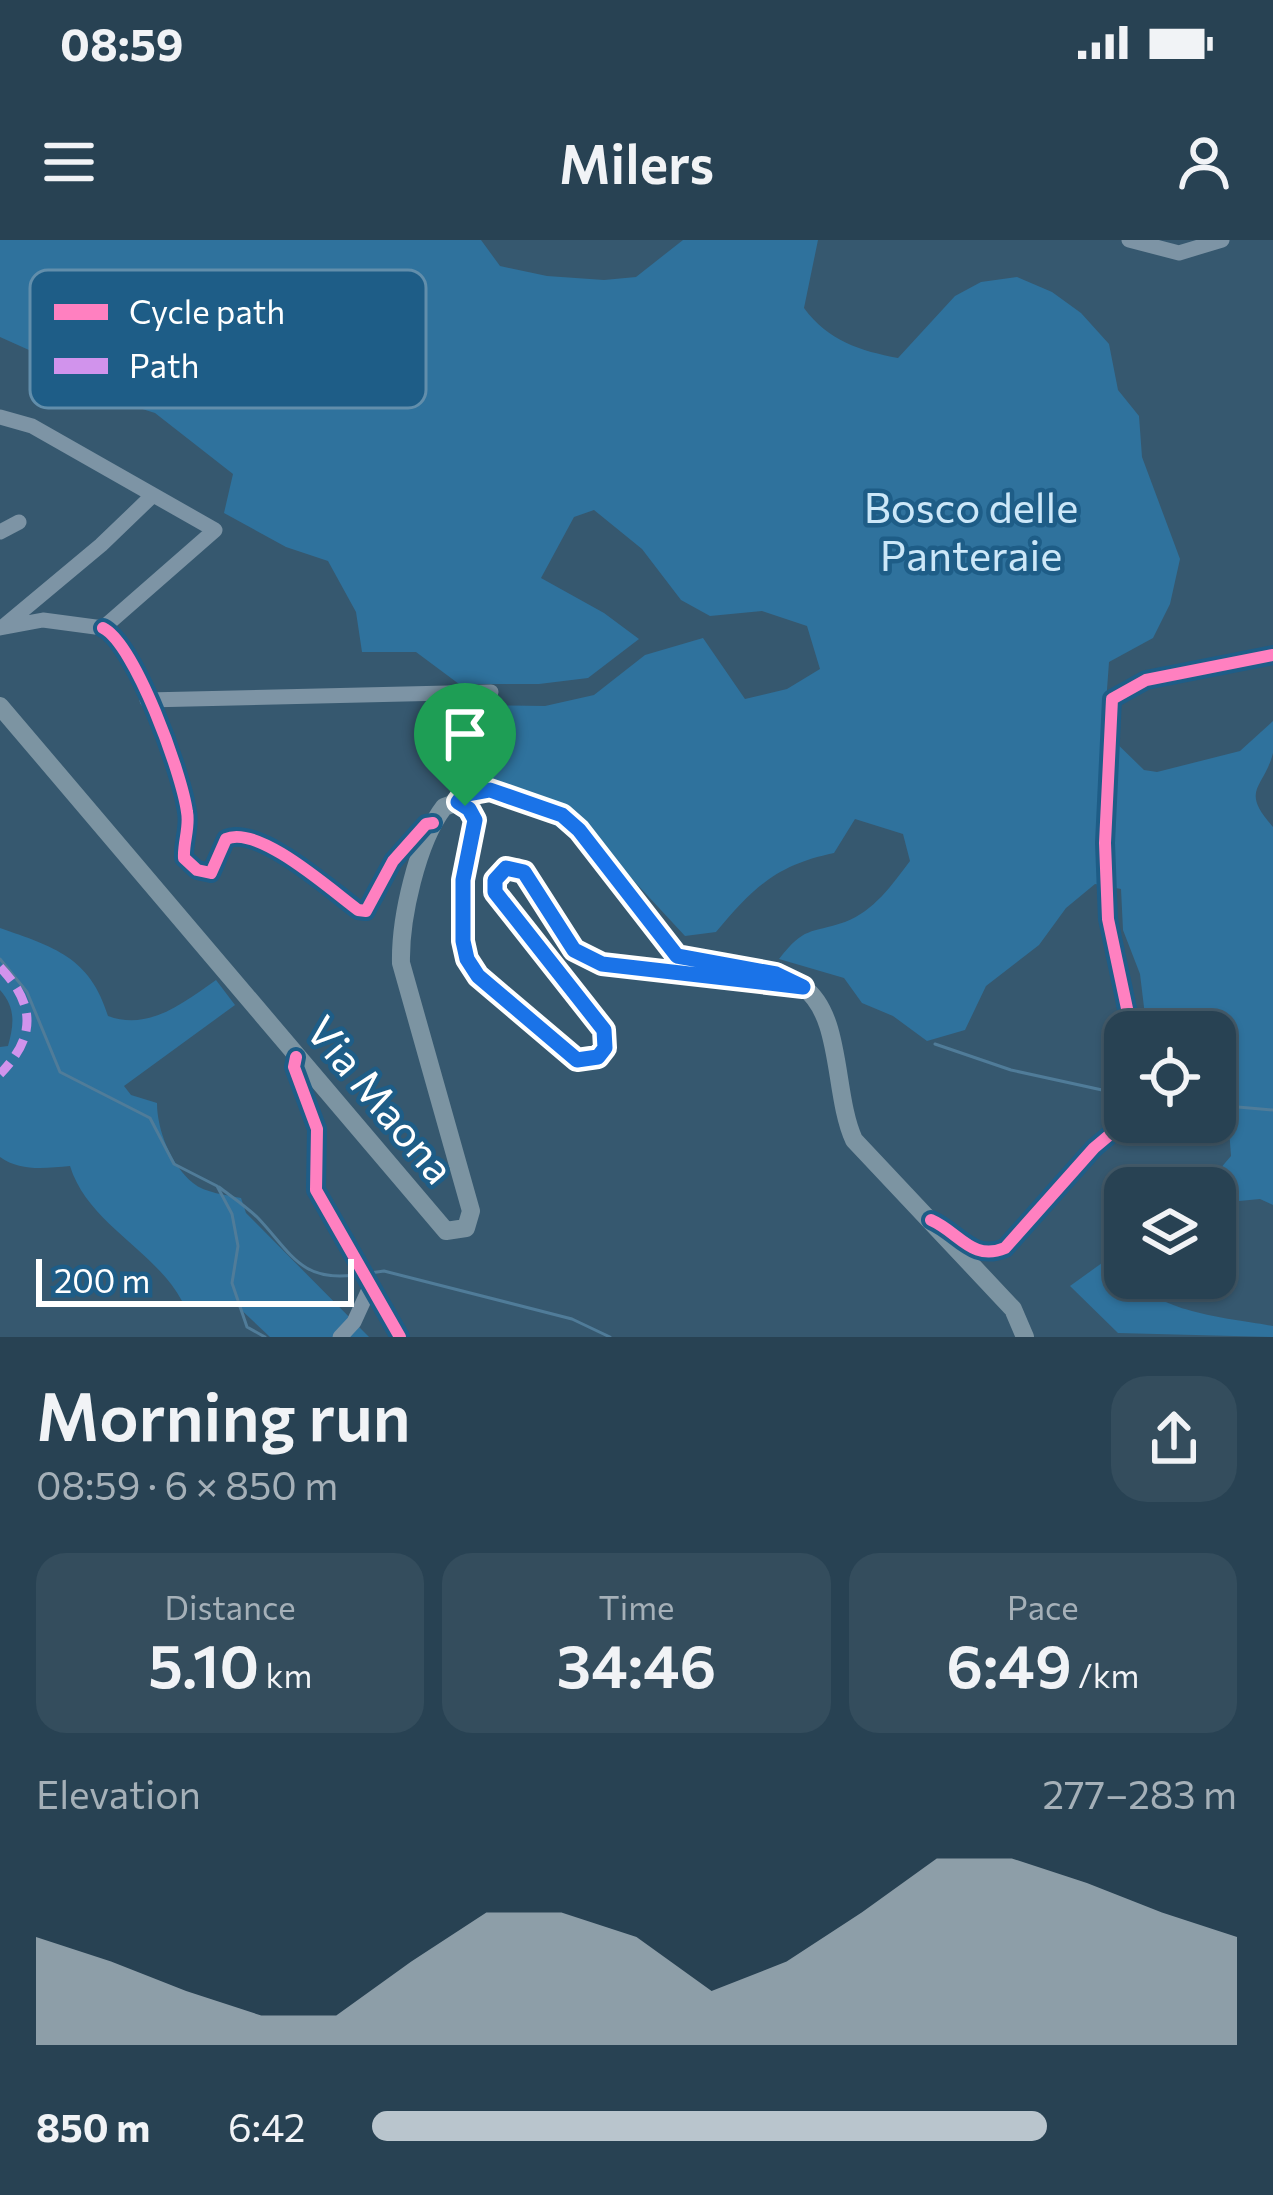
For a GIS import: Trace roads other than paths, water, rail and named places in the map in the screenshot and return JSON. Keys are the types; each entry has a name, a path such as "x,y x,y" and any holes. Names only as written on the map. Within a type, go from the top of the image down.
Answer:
{"main road":[{"name":"Via Maona","path":"0,706 440,1226 453,1232 466,1228 470,1211 401,963 403,918 433,823"},
{"path":"433,823 444,807 458,802 469,809 475,824 463,880 467,959 478,976 577,1060 598,1057 605,1048 604,1030 495,892 495,880 506,868 524,872 574,950 602,964 803,987 826,1011 842,1114 854,1140 1012,1309 1025,1337"}],"street":[{"path":"1129,240 1179,253 1222,240"},
{"path":"0,417 32,426 215,530 103,628"},
{"path":"1,628 153,495"},
{"path":"0,532 20,522"},
{"path":"1,628 43,620 103,628 118,640 175,765 188,813 184,858 202,873 213,871 228,837 239,836 303,865 358,910 366,911 393,861 426,824 433,823"},
{"path":"1128,1011 1108,919 1105,843 1112,698 1146,680 1273,655"},
{"path":"147,700 491,692"},
{"path":"458,802 463,795 490,790 562,815 677,956 776,974 803,987"},
{"path":"296,1057 294,1067 317,1129 316,1190 400,1337"},
{"path":"932,1220 976,1251 1005,1248 1104,1140"},
{"path":"340,1337 354,1322 370,1287"}],"waterway":[{"path":"0,959 27,992 60,1072 150,1118 174,1164 217,1186 232,1214 238,1246 232,1283 247,1327 265,1337"},
{"path":"935,1044 1011,1070 1104,1090"},
{"path":"1236,1107 1273,1110"},
{"path":"219,1187 254,1214 298,1262 321,1274 354,1275"},
{"path":"370,1273 384,1271 572,1319 610,1337"}],"park label":[{"name":"Bosco delle Panteraie","path":"971,532"}]}
